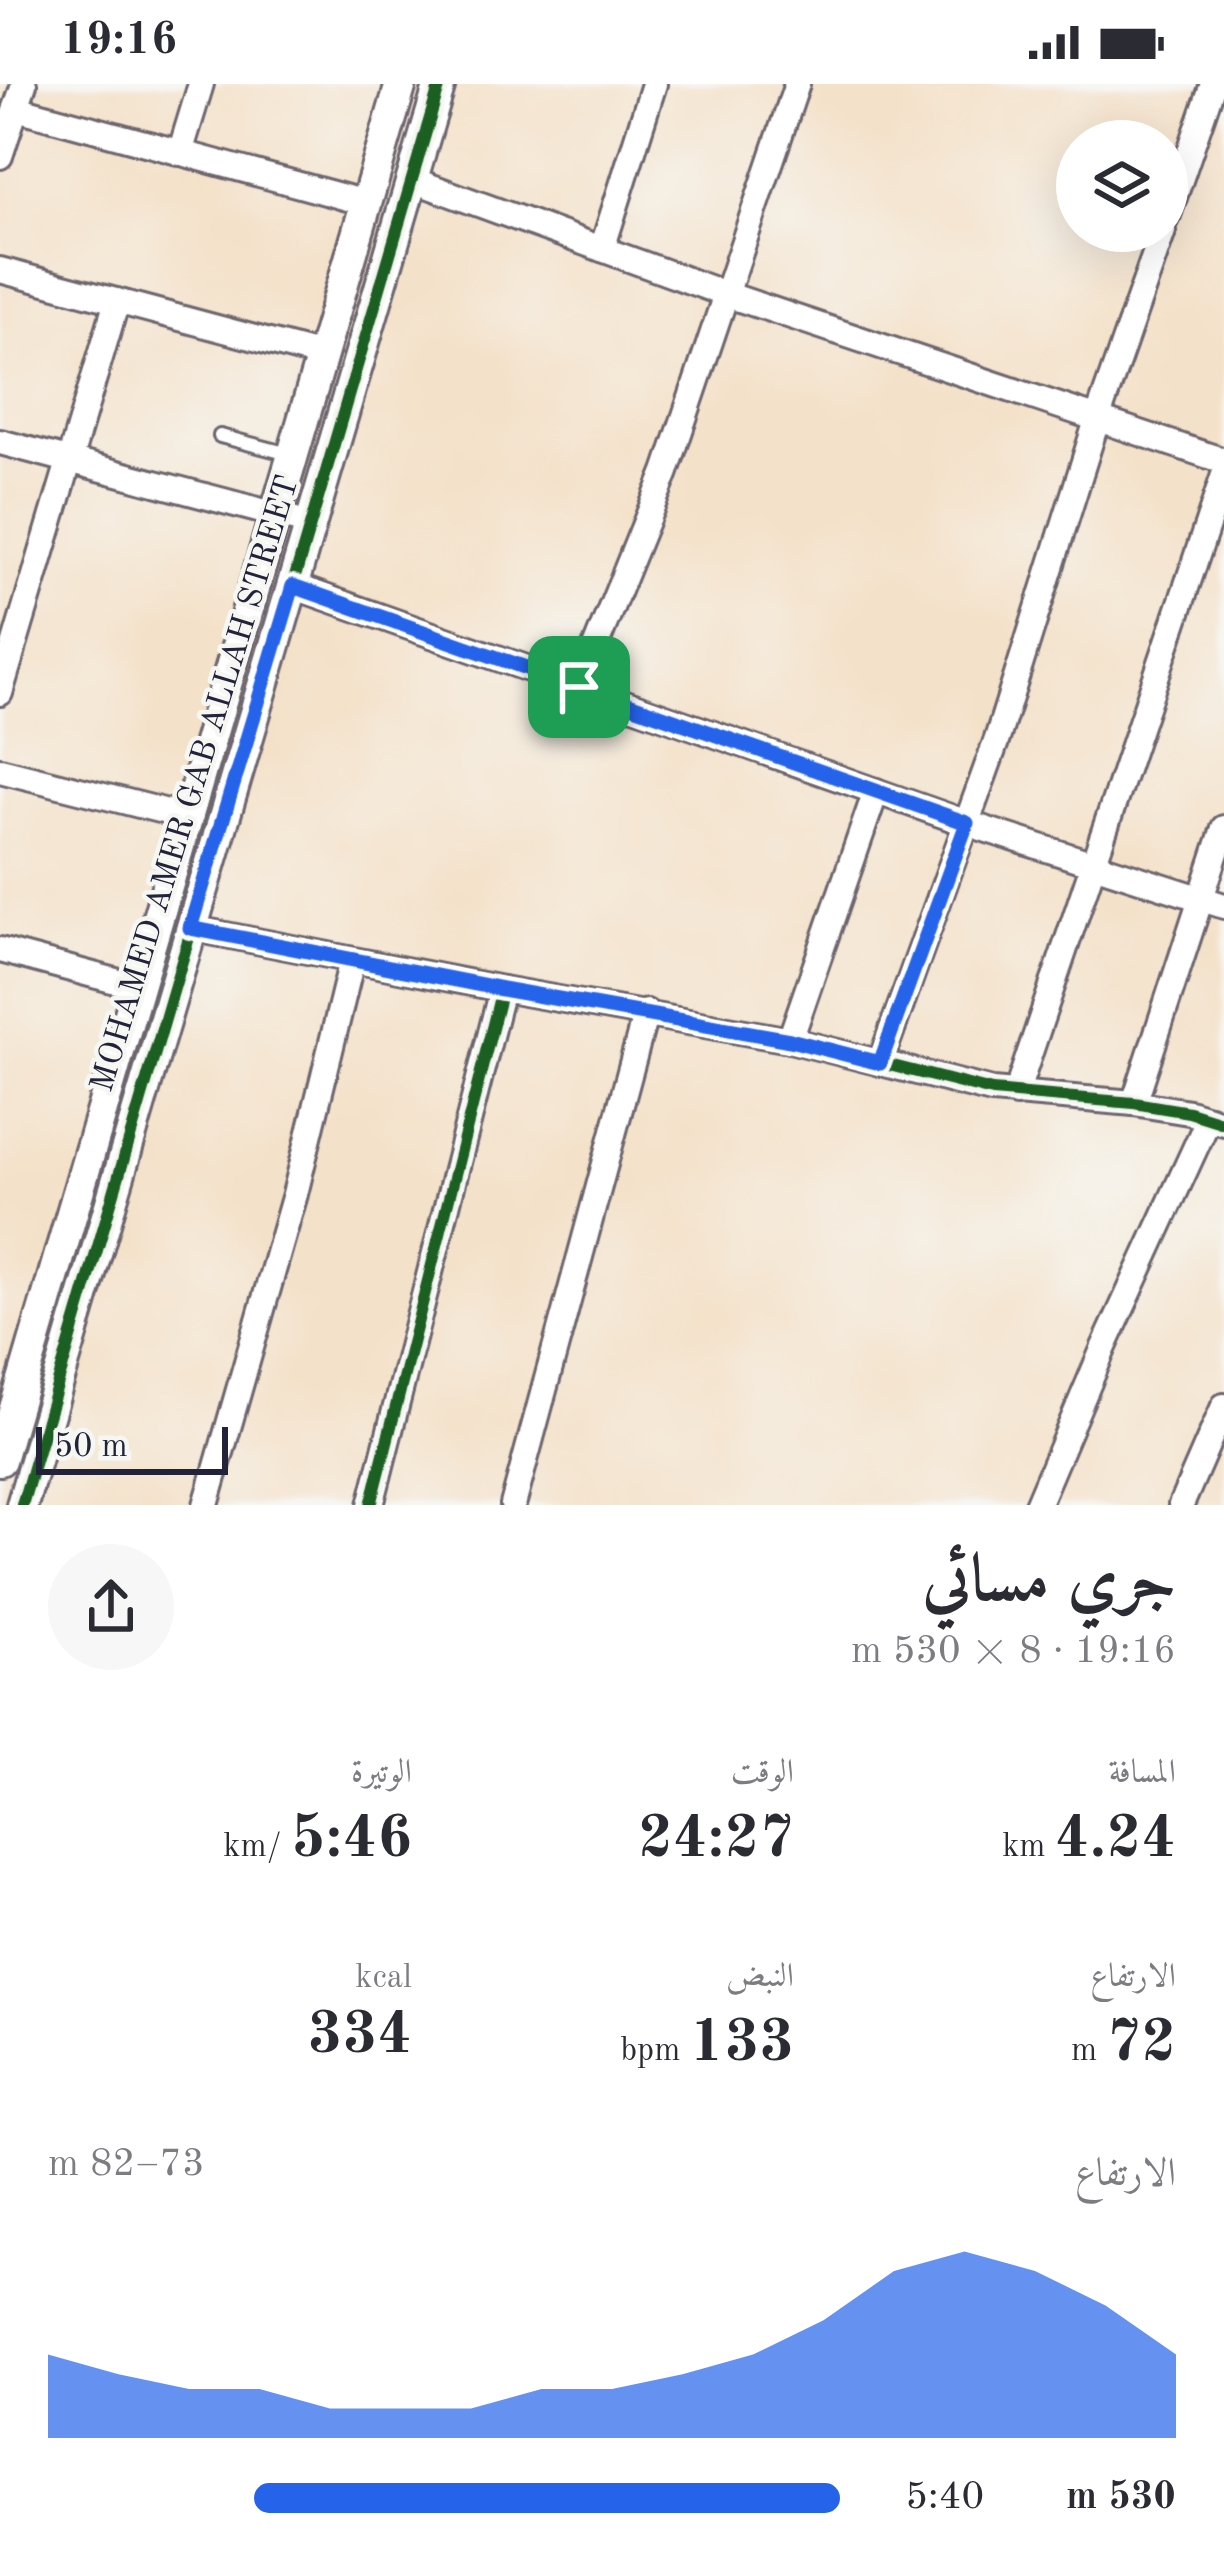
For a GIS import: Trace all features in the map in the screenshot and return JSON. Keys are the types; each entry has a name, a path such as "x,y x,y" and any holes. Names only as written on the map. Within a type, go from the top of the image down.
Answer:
{"street":[{"path":"180,153 201,84"},
{"name":"MOHAMED AMER GAB ALLAH STREET","path":"0,1460 401,84"},
{"name":"MOHAMED AMER GAB ALLAH STREET","path":"22,1505 440,84"},
{"path":"602,249 654,84"},
{"path":"579,687 666,472 796,84"},
{"path":"1188,157 1213,84"},
{"path":"0,155 20,96 180,153 366,203"},
{"path":"412,180 725,294 1224,461"},
{"path":"880,1063 997,739 1155,252"},
{"path":"0,269 322,356"},
{"path":"0,694 117,301"},
{"path":"0,442 311,524"},
{"path":"1016,1094 1224,475"},
{"path":"293,586 967,823 1213,902"},
{"path":"0,770 187,818"},
{"path":"790,1040 876,791"},
{"path":"1135,1102 1213,902 1224,828"},
{"path":"190,928 790,1040 1016,1094 1135,1102 1216,1121 1104,1347 1037,1505"},
{"path":"0,950 138,987"},
{"path":"206,1505 295,1194 352,960"},
{"path":"370,1505 502,989"},
{"path":"513,1505 646,1012"},
{"path":"1181,1505 1224,1406"}],"lane":[{"path":"220,436 293,455"}],"cycle path":[{"path":"22,1505 440,84"},
{"path":"371,1505 502,989 790,1040 992,1091 1134,1103 1224,1123"}],"route":[{"path":"293,586 579,687 967,823 880,1063 790,1040 190,928 293,586"}]}
